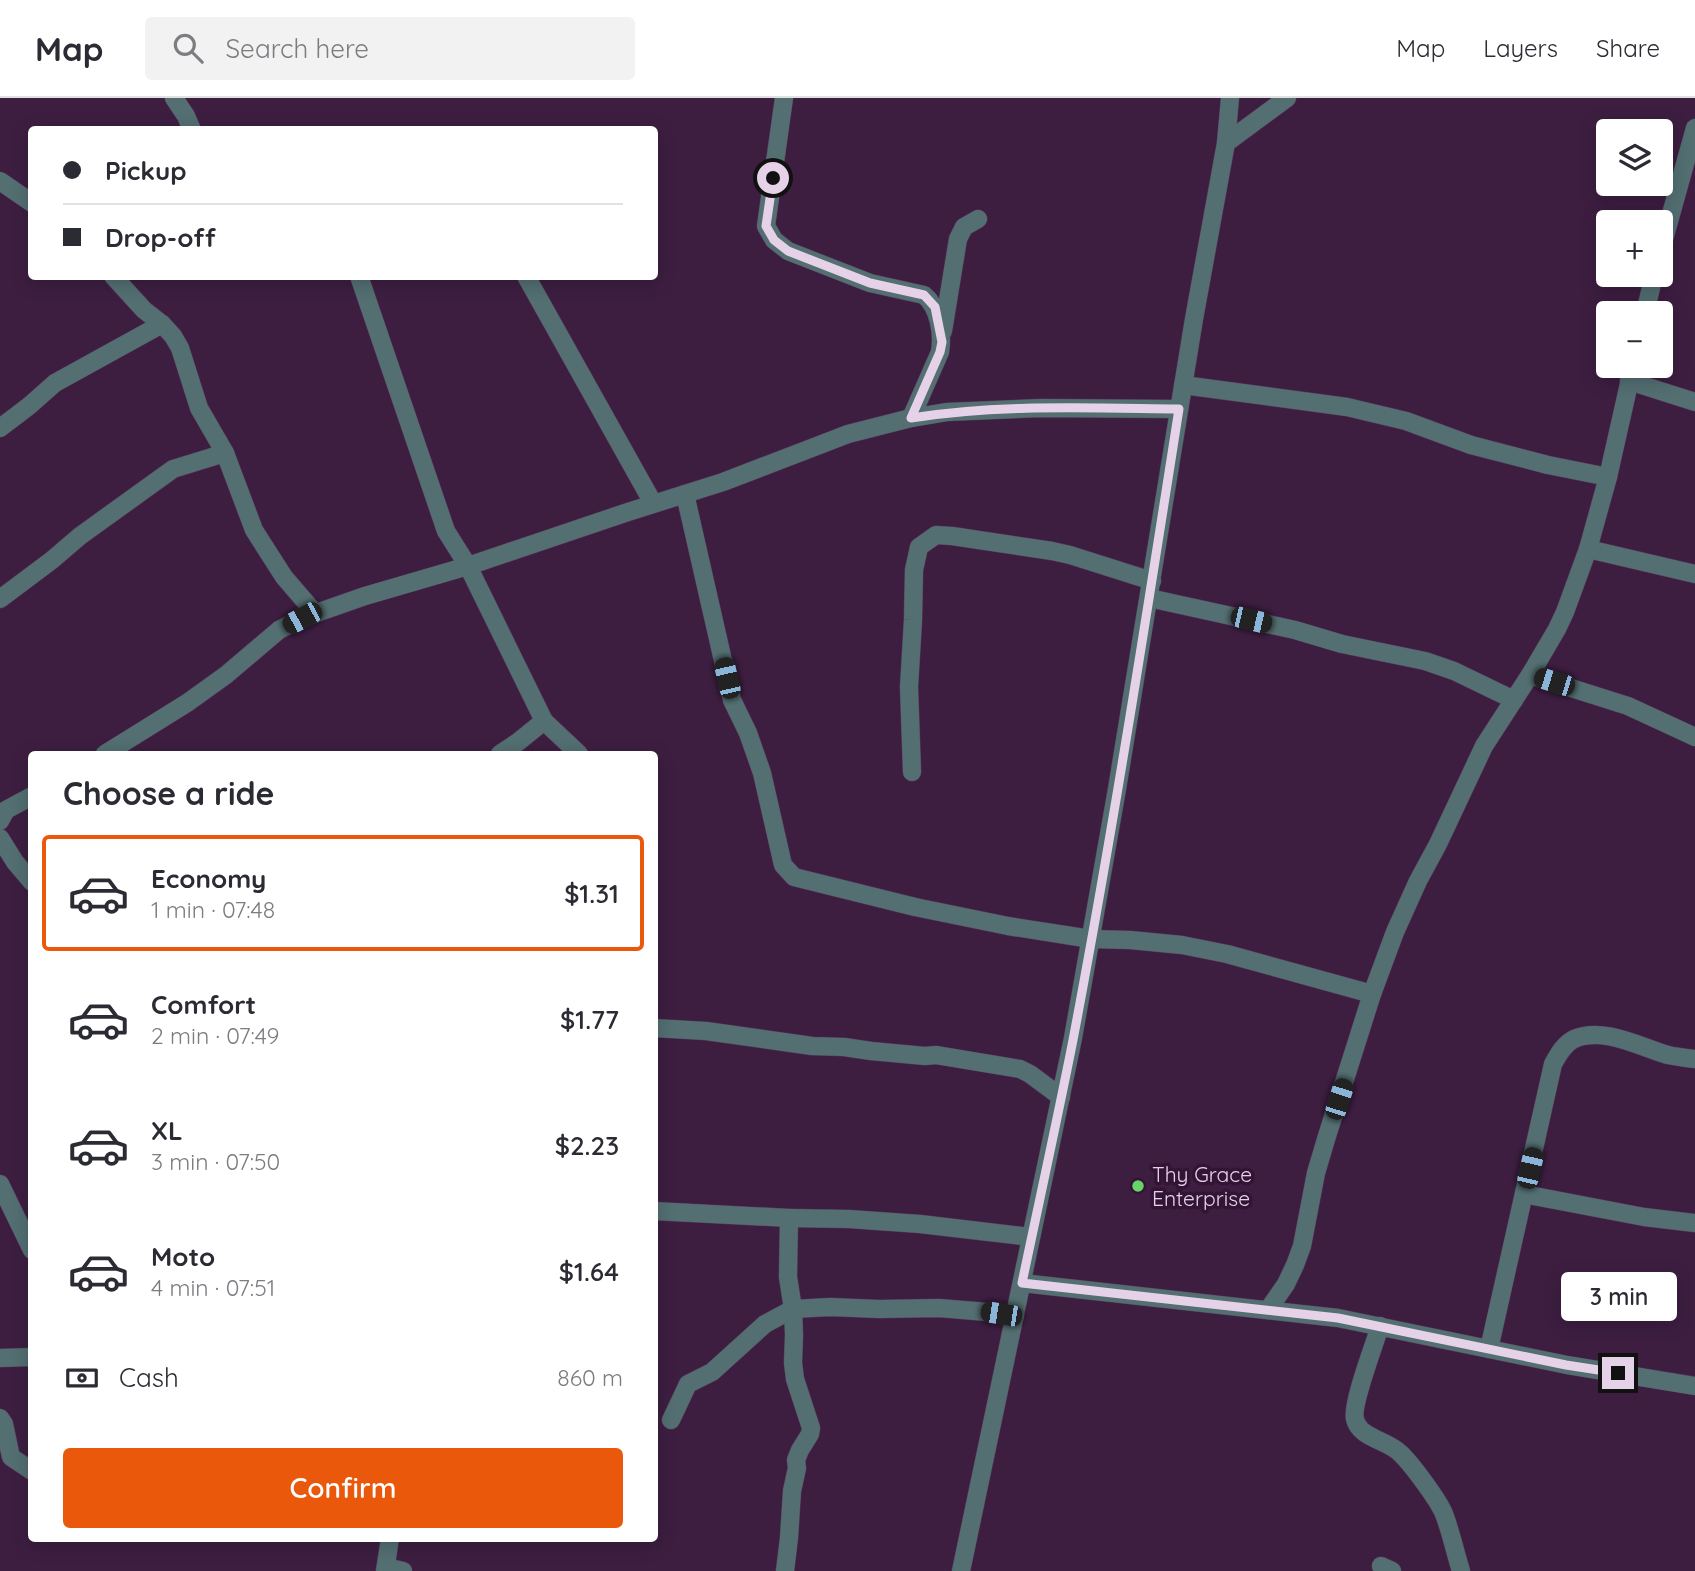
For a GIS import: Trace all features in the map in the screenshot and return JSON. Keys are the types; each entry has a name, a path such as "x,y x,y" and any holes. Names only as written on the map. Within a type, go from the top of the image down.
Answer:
{"street":[{"path":"174,98 190,126"},
{"path":"784,98 766,226 774,240 788,251 870,283 924,295 935,307 942,342"},
{"path":"961,1571 1061,1097 1091,939 1226,143 1230,98"},
{"path":"1226,143 1287,98"},
{"path":"1672,210 1695,128"},
{"path":"0,181 28,200"},
{"path":"911,418 940,352 958,239 964,227 978,219"},
{"path":"117,280 173,336 180,348 199,408 225,453 254,530 284,577 316,613"},
{"path":"360,280 446,531 468,566 544,721 576,751"},
{"path":"528,280 653,503"},
{"path":"0,429 55,383 162,324"},
{"path":"1269,1310 1286,1283 1302,1246 1320,1160 1372,994 1395,932 1484,746 1557,629 1588,549 1608,477 1630,378"},
{"path":"1642,378 1695,402"},
{"path":"1183,385 1347,407 1406,421 1471,445 1608,477"},
{"path":"110,751 187,704 279,630 302,618 723,482 848,434 947,412 1041,408 1179,409"},
{"path":"0,599 80,536 173,469 225,453"},
{"path":"685,494 732,700 748,733 762,773 783,865 794,877 915,907 1008,926 1091,939 1130,940 1227,954 1372,994"},
{"path":"912,772 909,687 914,620 914,570 919,547 936,535 1070,555 1151,590 1342,644 1425,661 1454,671 1514,700"},
{"path":"1588,549 1695,574"},
{"path":"1530,675 1628,706 1695,737"},
{"path":"504,751 544,721"},
{"path":"0,821 6,810 28,798"},
{"path":"3,849 28,877"},
{"path":"658,1028 706,1031 812,1046 844,1046 884,1053 936,1055 1020,1069 1061,1097"},
{"path":"1489,1349 1553,1064 1560,1051 1572,1040 1591,1035 1620,1038 1671,1055 1695,1059"},
{"path":"0,1184 28,1242"},
{"path":"1524,1195 1644,1217 1695,1223"},
{"path":"658,1211 849,1219 1031,1237"},
{"path":"785,1571 796,1460 811,1428 795,1379 793,1363 793,1309 788,1277 789,1218"},
{"path":"1022,1283 1338,1318 1566,1365 1695,1386"},
{"path":"671,1420 688,1384 712,1372 765,1324 793,1309 939,1308 1015,1316"},
{"path":"1380,1326 1355,1405 1355,1420 1359,1429 1400,1453 1435,1498 1445,1515 1461,1571"},
{"path":"0,1358 28,1357"},
{"path":"0,1418 12,1457 28,1468"},
{"path":"390,1542 391,1570"}],"place":[{"name":"Thy Grace Enterprise","path":"1138,1186"}],"route":[{"path":"773,178 766,226 774,240 788,251 870,283 924,295 935,307 942,342 940,352 911,418 947,412 1041,408 1179,409 1152,582 1073,1038 1022,1283 1338,1318 1566,1365 1618,1373"}]}
